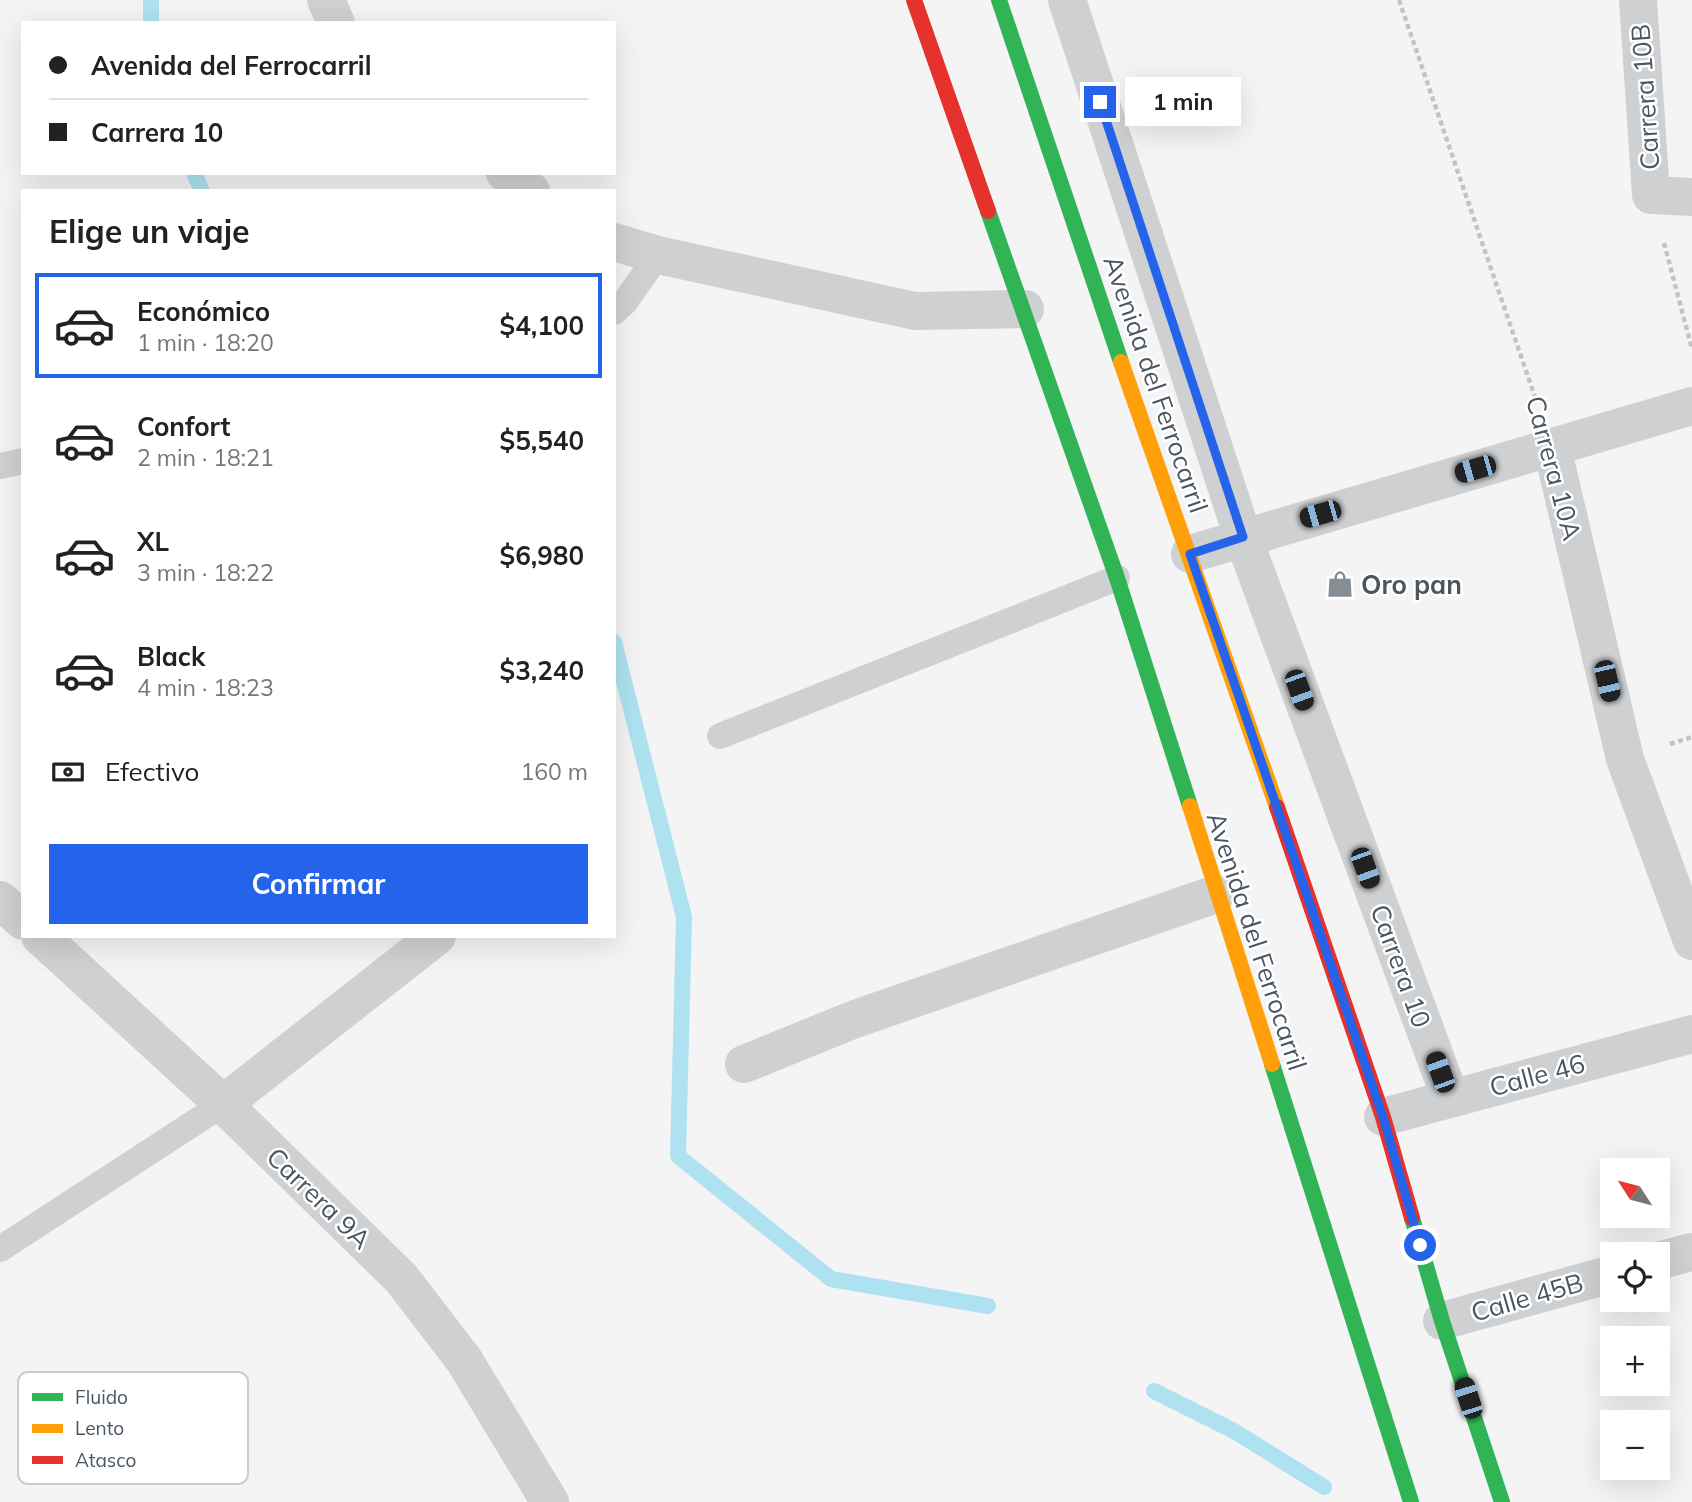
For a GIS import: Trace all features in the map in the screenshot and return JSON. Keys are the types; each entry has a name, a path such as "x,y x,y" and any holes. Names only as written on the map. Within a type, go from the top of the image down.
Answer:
{"main road":[{"name":"Avenida del Ferrocarril","path":"914,0 935,66 1025,309 1117,578 1410,1502"},
{"name":"Avenida del Ferrocarril","path":"999,0 1097,292 1383,1117 1442,1321 1502,1502"}],"street":[{"path":"326,0 335,21"},
{"name":"Carrera 10","path":"1067,0 1243,537 1450,1097"},
{"name":"Carrera 10B","path":"1639,0 1651,195"},
{"path":"508,175 528,189"},
{"path":"1651,195 1692,197"},
{"path":"616,243 657,255 915,311 1025,309"},
{"path":"1190,554 1692,406"},
{"name":"Carrera 10A","path":"1552,447 1625,759 1692,941"},
{"path":"744,1064 855,1019 1216,894"},
{"path":"0,900 21,919"},
{"name":"Carrera 9A","path":"42,938 223,1104 401,1278 464,1360 550,1502"},
{"path":"223,1104 434,938"},
{"name":"Calle 46","path":"1383,1117 1692,1034"},
{"path":"1670,1258 1692,1252"},
{"name":"Calle 45B","path":"1442,1321 1600,1277"}],"lane":[{"path":"616,310 625,302 657,255"},
{"path":"0,466 21,461"},
{"path":"720,736 1117,578"},
{"path":"0,1249 223,1104"}],"path":[{"name":"Carrera 10A","path":"1399,0 1552,447"},
{"path":"1651,195 1692,349"}],"waterway":[{"path":"151,0 151,21"},
{"path":"195,175 201,189"},
{"path":"616,650 684,917 678,1156 831,1279 988,1306"},
{"path":"1154,1391 1234,1431 1324,1487"}],"traffic: fast":[{"path":"999,0 1121,362"},
{"path":"988,211 1117,578 1190,806"},
{"path":"1272,1064 1411,1502"},
{"path":"1412,1218 1442,1321 1502,1502"}],"traffic: slow":[{"path":"1121,362 1277,807"},
{"path":"1190,806 1272,1064"}],"traffic: jam":[{"path":"914,0 988,211"},
{"path":"1277,807 1383,1117 1412,1218"}],"place":[{"name":"Oro pan","path":"1340,584"}],"route":[{"path":"1100,102 1243,537 1190,554 1383,1117 1420,1245"}]}
